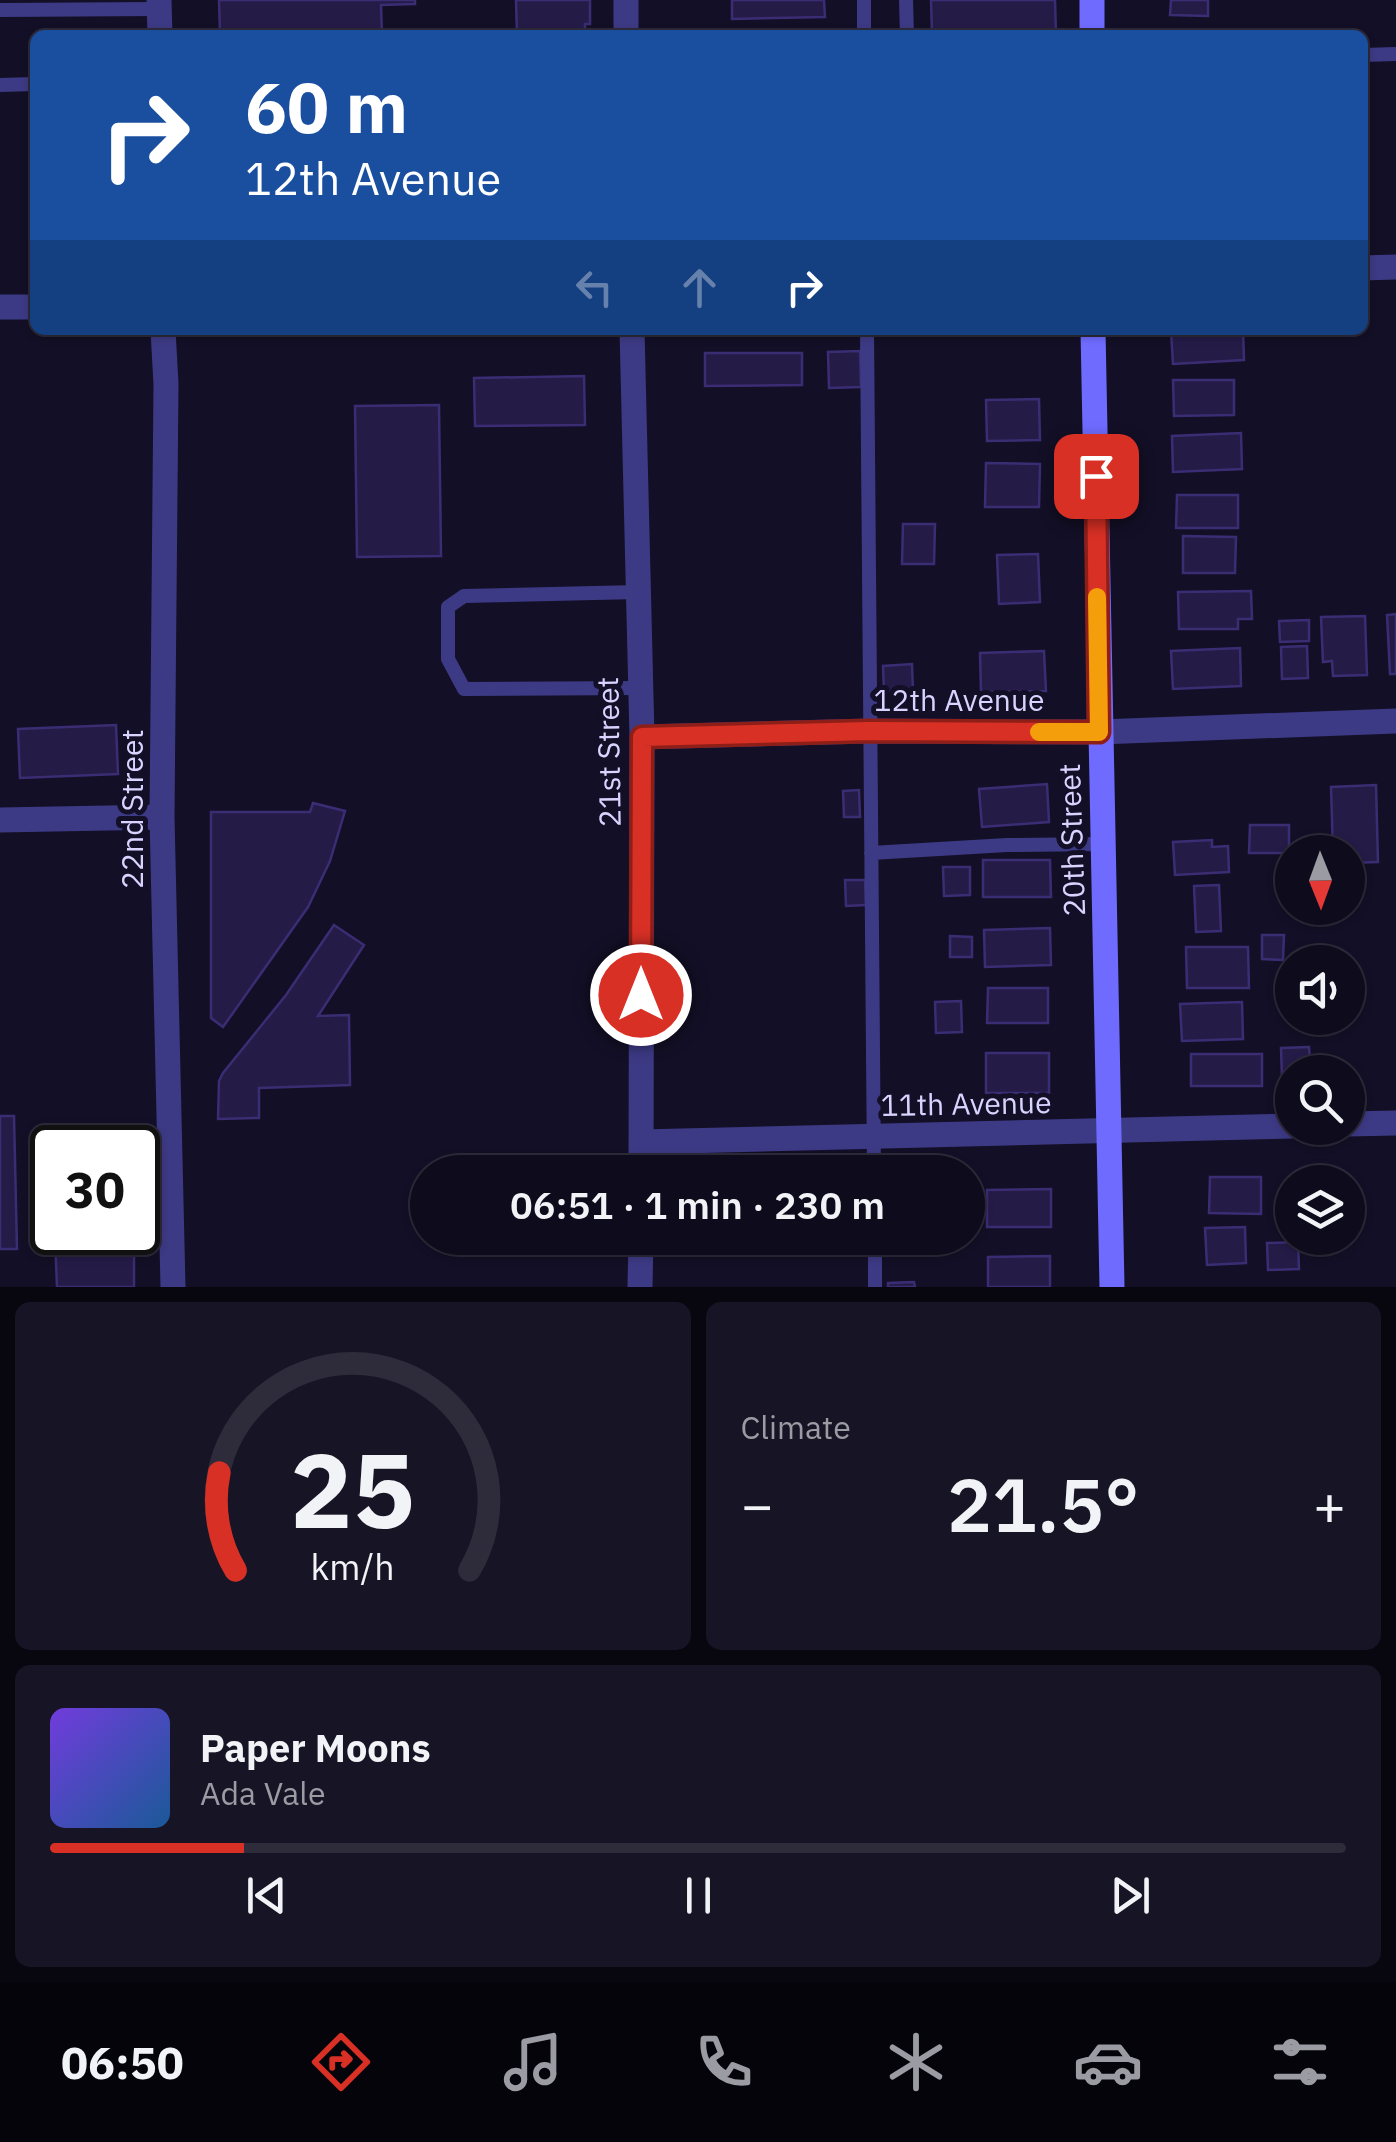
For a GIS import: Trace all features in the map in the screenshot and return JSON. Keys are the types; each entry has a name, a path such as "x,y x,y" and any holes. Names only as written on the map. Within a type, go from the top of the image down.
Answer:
{"street":[{"path":"626,0 626,30"},
{"path":"1092,0 1092,30"},
{"path":"1368,268 1396,267"},
{"path":"0,308 30,307"},
{"name":"22nd Street","path":"164,335 162,817 173,1287"},
{"name":"21st Street","path":"632,335 642,737 641,1155"},
{"name":"20th Street","path":"1093,335 1099,732 1112,1132 1112,1287"},
{"name":"12th Avenue","path":"642,737 869,731 1099,732 1396,721"},
{"path":"0,820 162,817"},
{"path":"1365,1124 1396,1123"},
{"name":"11th Avenue","path":"641,1142 1275,1127"},
{"path":"640,1255 640,1287"}],"lane":[{"path":"864,0 864,30"},
{"path":"906,0 908,30"},
{"path":"0,10 159,15"},
{"path":"1368,55 1396,54"},
{"path":"0,85 30,84"},
{"path":"867,335 874,1155"},
{"path":"638,592 464,596 448,607 448,659 464,689 640,688"},
{"path":"871,853 1104,844"},
{"path":"875,1255 876,1287"}],"building":[{"path":"219,0 415,0 415,4 381,5 382,30 220,30"},
{"path":"516,0 590,0 590,24 585,24 585,30 517,30"},
{"path":"732,0 824,0 825,17 732,19"},
{"path":"931,0 1055,0 1056,30 932,30"},
{"path":"1171,0 1208,0 1208,16 1170,15"},
{"path":"1171,335 1243,335 1244,360 1173,364"},
{"path":"860,351 861,387 829,388 828,352"},
{"path":"705,353 802,353 802,385 705,386"},
{"path":"584,376 585,425 475,426 474,378"},
{"path":"1173,380 1234,380 1234,415 1174,416"},
{"path":"1039,399 1040,440 987,441 986,400"},
{"path":"439,405 441,556 357,557 355,406"},
{"path":"1241,433 1242,469 1173,472 1172,436"},
{"path":"986,463 1040,464 1039,507 985,507"},
{"path":"1177,495 1238,495 1238,528 1176,528"},
{"path":"903,524 935,524 934,564 902,564"},
{"path":"1183,536 1236,537 1235,573 1183,573"},
{"path":"1038,554 1040,602 999,604 997,555"},
{"path":"1251,591 1252,619 1238,619 1238,629 1179,629 1178,592"},
{"path":"1396,614 1396,674 1390,674 1387,615"},
{"path":"1365,616 1367,675 1333,676 1332,661 1323,662 1321,617"},
{"path":"1309,620 1309,641 1280,642 1279,621"},
{"path":"1307,646 1308,678 1282,679 1281,647"},
{"path":"1240,648 1241,686 1173,689 1171,651"},
{"path":"1044,651 1046,691 981,692 980,653"},
{"path":"912,664 913,691 884,692 883,666"},
{"path":"116,725 118,774 20,778 18,729"},
{"path":"1047,784 1049,822 982,827 979,789"},
{"path":"1376,785 1378,862 1365,862 1365,835 1332,835 1331,787"},
{"path":"859,790 860,817 844,817 843,791"},
{"path":"313,803 345,811 330,861 308,907 223,1027 211,1018 211,812 310,812"},
{"path":"1250,825 1289,825 1289,835 1275,835 1275,853 1249,853"},
{"path":"1212,840 1212,847 1228,846 1229,872 1175,875 1173,842"},
{"path":"983,860 1050,860 1051,897 983,897"},
{"path":"943,867 970,867 970,895 944,896"},
{"path":"845,880 865,880 866,905 846,906"},
{"path":"1219,885 1221,931 1196,932 1194,886"},
{"path":"334,925 364,945 318,1016 349,1015 350,1085 259,1088 259,1118 218,1119 219,1081 223,1073 286,995"},
{"path":"1050,928 1051,965 985,967 984,930"},
{"path":"1262,935 1284,935 1284,945 1275,945 1275,960 1262,959"},
{"path":"950,936 972,937 972,957 950,957"},
{"path":"1186,947 1248,947 1249,988 1187,988"},
{"path":"988,988 1048,988 1048,1023 987,1023"},
{"path":"961,1001 962,1032 936,1033 935,1002"},
{"path":"1242,1002 1243,1039 1182,1041 1180,1004"},
{"path":"1309,1047 1310,1055 1281,1055 1281,1048"},
{"path":"986,1053 1049,1053 1049,1093 986,1093"},
{"path":"1191,1054 1262,1054 1262,1086 1191,1086"},
{"path":"0,1116 14,1116 17,1249 0,1249"},
{"path":"1210,1177 1261,1177 1261,1214 1209,1213"},
{"path":"1051,1189 1051,1227 987,1227 987,1190"},
{"path":"1245,1227 1246,1263 1207,1265 1205,1228"},
{"path":"1267,1243 1275,1243 1275,1255 1298,1255 1299,1269 1268,1270"},
{"path":"56,1255 134,1255 134,1287 57,1287"},
{"path":"1050,1256 1050,1287 988,1287 988,1257"},
{"path":"914,1282 915,1287 888,1287 888,1283"}],"slow traffic":[{"path":"1039,732 1099,732 1097,597"}],"route":[{"path":"641,995 642,737 869,731 1099,732 1096,476"}]}
